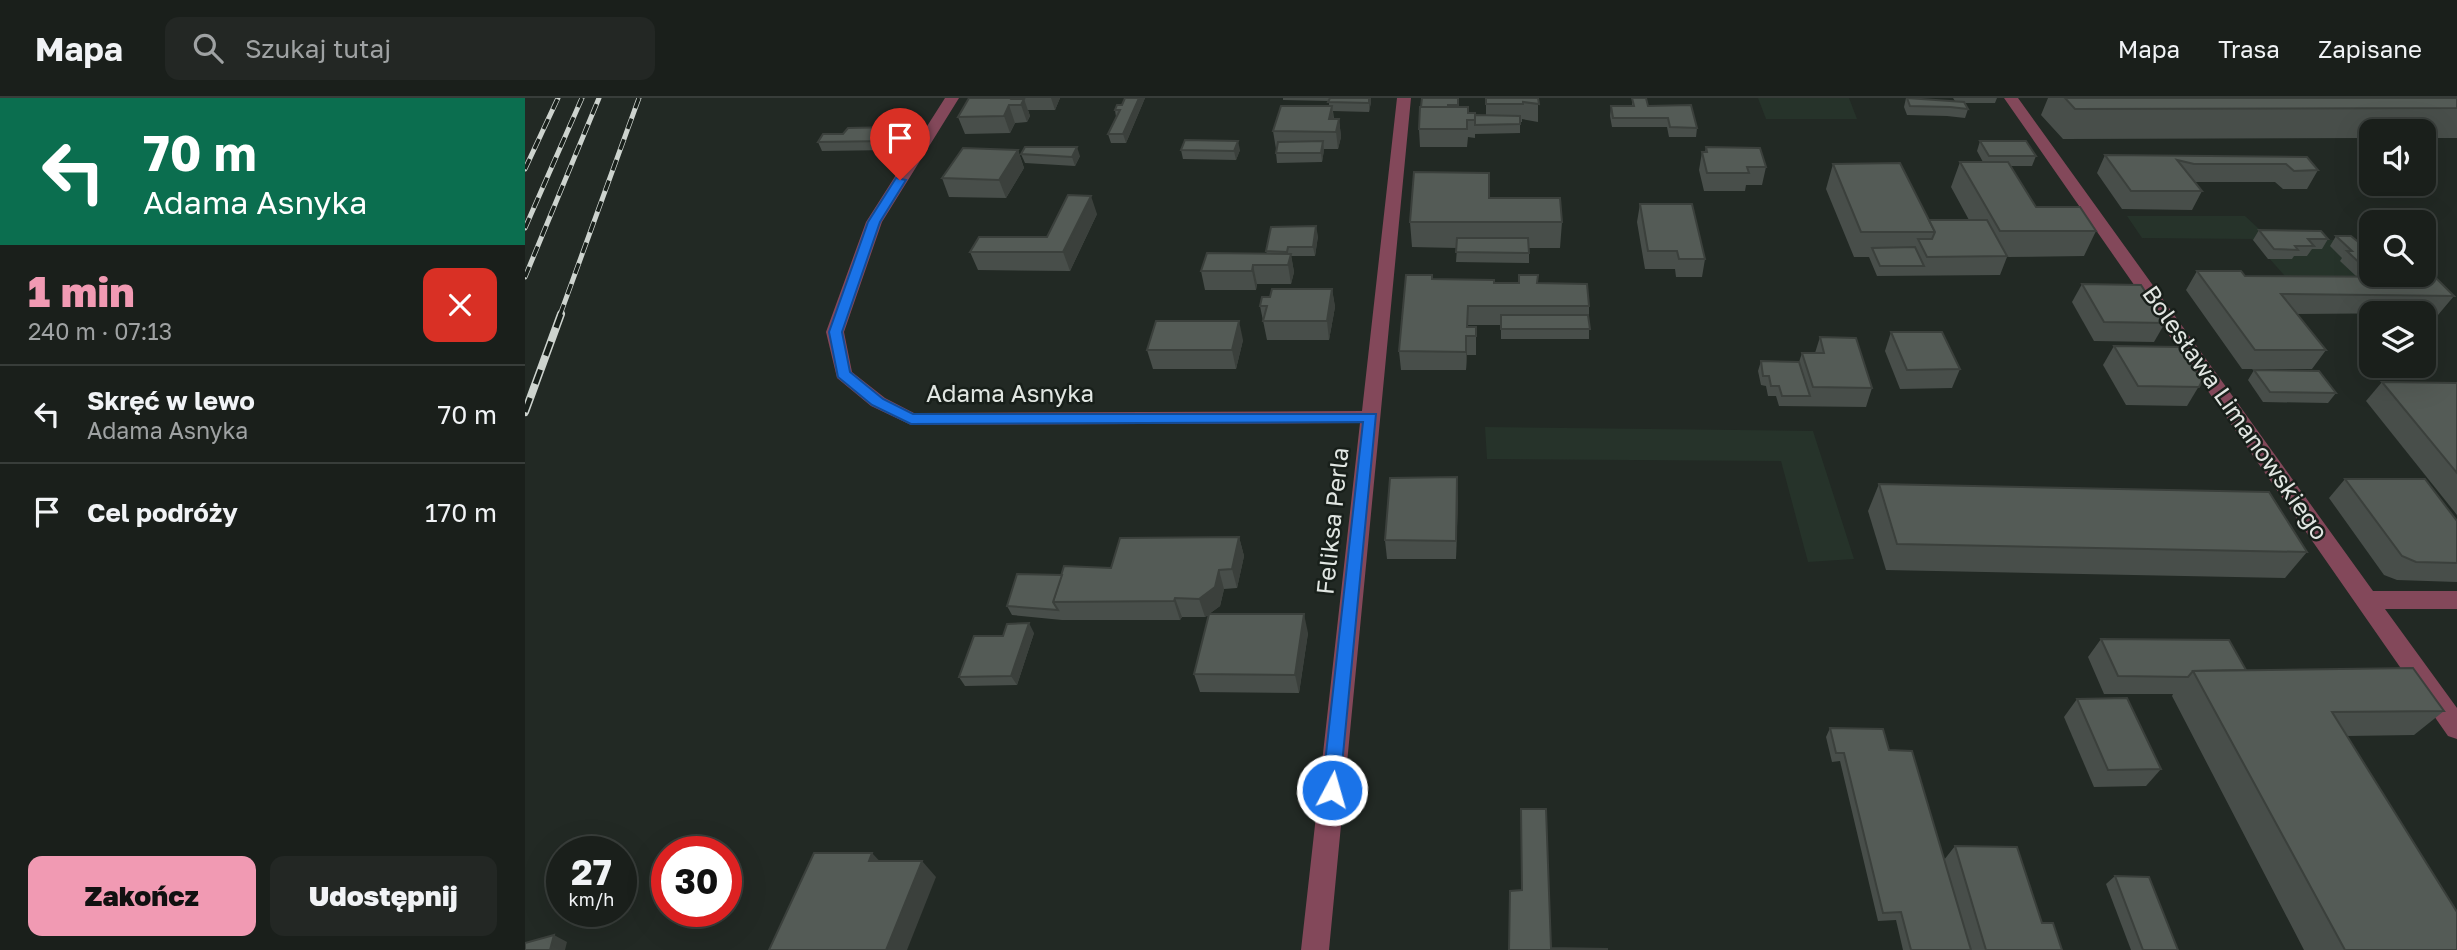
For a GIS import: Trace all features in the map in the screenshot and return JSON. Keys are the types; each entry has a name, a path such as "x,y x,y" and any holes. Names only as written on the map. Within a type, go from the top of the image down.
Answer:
{"street":[{"name":"Adama Asnyka","path":"952,98 874,222 835,332 843,374 877,402 911,419 1370,417"},
{"name":"Feliksa Perla","path":"1315,950 1404,98"},
{"name":"Bolesława Limanowskiego","path":"2011,98 2457,728"},
{"path":"2368,600 2457,600"}],"shaded area":[{"path":"1758,98 1849,98 1857,119 1766,119"},
{"path":"2127,216 2245,216 2271,240 2339,240 2359,262 2359,277 2292,284 2252,239 2142,238"},
{"path":"1485,427 1813,431 1854,559 1808,562 1781,461 1487,459"}],"building":[{"path":"969,98 1024,99 1021,105 1009,105 1004,116 958,117"},
{"path":"1125,98 1139,98 1123,134 1108,134 1120,110 1115,110 1117,105 1122,105"},
{"path":"1330,98 1369,98 1369,103 1328,102"},
{"path":"1422,98 1458,98 1458,105 1421,107"},
{"path":"1486,98 1538,98 1539,104 1486,104"},
{"path":"1632,98 1646,98 1648,106 1691,105 1697,128 1670,127 1668,118 1613,118 1611,106 1634,106"},
{"path":"1907,98 1964,102 1968,109 1910,106"},
{"path":"2065,98 2457,98 2457,108 2075,109"},
{"path":"1281,106 1332,106 1329,119 1339,119 1336,132 1273,131"},
{"path":"1420,107 1468,107 1468,113 1475,113 1475,120 1467,120 1467,129 1419,129"},
{"path":"1475,115 1520,116 1520,124 1475,125"},
{"path":"895,127 886,141 818,142 823,134 843,134 848,128"},
{"path":"1185,140 1238,141 1234,151 1181,150"},
{"path":"1323,141 1321,153 1276,153 1278,142"},
{"path":"1980,141 2026,141 2036,156 1989,156"},
{"path":"1025,147 1077,147 1072,157 1021,154"},
{"path":"1706,147 1760,148 1766,167 1747,167 1749,173 1707,173 1702,152 1707,152"},
{"path":"963,148 1018,150 999,180 942,178"},
{"path":"2105,155 2307,157 2318,170 2294,171 2286,164 2194,164 2177,160 2202,191 2131,191"},
{"path":"1960,162 2008,162 2036,207 2080,207 2096,231 2000,231"},
{"path":"1900,163 1935,232 1861,232 1833,164"},
{"path":"1414,172 1489,173 1489,198 1560,198 1562,222 1410,222"},
{"path":"1068,195 1091,196 1063,252 970,252 979,237 1047,237"},
{"path":"1640,204 1692,204 1705,259 1679,259 1677,251 1648,251"},
{"path":"1929,220 1987,220 2007,256 1927,257 1918,239 1932,239 1935,232"},
{"path":"1316,226 1313,247 1288,247 1287,252 1266,251 1271,227"},
{"path":"2259,230 2321,231 2328,239 2308,239 2314,246 2295,246 2298,250 2274,249"},
{"path":"2336,236 2351,236 2359,243 2359,262 2347,251 2352,251"},
{"path":"1457,238 1528,238 1529,253 1456,252"},
{"path":"1915,247 1924,266 1880,266 1872,248"},
{"path":"1207,253 1291,254 1288,265 1253,265 1252,271 1201,271"},
{"path":"2197,271 2241,271 2245,276 2359,277 2359,287 2436,287 2436,278 2454,296 2281,294 2326,350 2255,350"},
{"path":"1406,275 1432,275 1432,279 1519,283 1519,275 1538,275 1537,283 1587,284 1589,306 1468,306 1467,327 1476,327 1476,336 1466,336 1466,352 1399,351"},
{"path":"2082,284 2141,285 2165,323 2104,322"},
{"path":"1272,289 1332,289 1327,321 1263,321 1267,306 1260,306 1262,297 1270,297"},
{"path":"1501,315 1588,315 1590,329 1501,329"},
{"path":"1156,321 1239,321 1232,350 1147,350"},
{"path":"1891,332 1942,332 1960,369 1907,370"},
{"path":"1820,337 1856,338 1872,388 1813,387 1802,353 1824,353"},
{"path":"2114,346 2180,347 2202,381 2199,387 2138,386"},
{"path":"1761,361 1799,362 1810,396 1782,396 1779,386 1771,386 1769,376 1763,376"},
{"path":"2254,370 2319,371 2336,393 2270,392"},
{"path":"2382,382 2457,383 2457,473"},
{"path":"1457,477 1456,541 1385,540 1390,478"},
{"path":"2345,479 2425,479 2457,521 2457,563 2416,562 2402,556"},
{"path":"1879,484 2269,492 2307,552 1897,544"},
{"path":"1239,537 1232,569 1219,570 1215,587 1199,599 1053,602 1064,566 1111,568 1120,538"},
{"path":"1017,574 1062,575 1053,602 1058,610 1007,606"},
{"path":"1209,614 1304,614 1295,675 1194,674"},
{"path":"1029,623 1011,676 959,677 974,636 1003,636 1007,624"},
{"path":"2101,639 2229,640 2246,670 2193,671 2188,677 2118,676"},
{"path":"2413,668 2444,711 2332,712 2457,912 2457,950 2345,950 2193,671"},
{"path":"2127,698 2161,769 2108,770 2077,699"},
{"path":"1830,728 1883,729 1889,750 1912,751 1971,950 1911,950 1901,912 1883,913 1844,753 1836,753"},
{"path":"1521,809 1546,809 1551,948 1607,950 1509,950 1510,891 1522,890"},
{"path":"1955,846 2017,847 2042,923 2053,923 2062,950 1986,950"},
{"path":"814,853 872,853 869,861 922,861 886,950 769,950"},
{"path":"2115,876 2149,877 2178,950 2143,950"},
{"path":"554,935 550,950 525,950 525,943"}],"railway":[{"path":"525,169 558,98"},
{"path":"525,228 582,98"},
{"path":"525,277 599,98"},
{"path":"560,315 639,98"},
{"path":"525,412 561,314"}],"route":[{"path":"900,180 874,222 835,332 843,374 877,402 894,411 911,419 989,420 1370,417 1332,790"}]}
